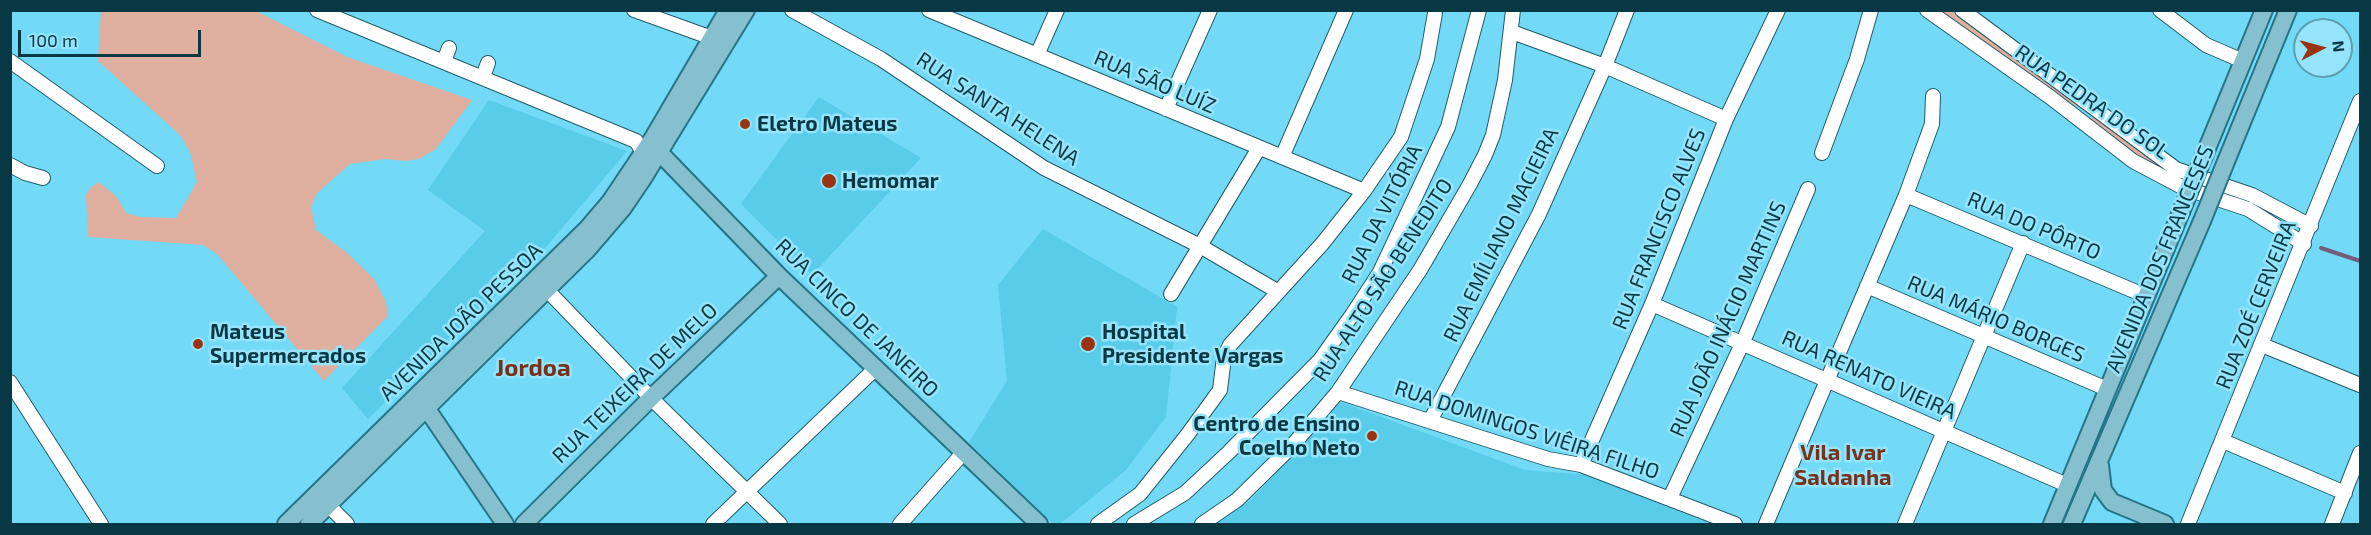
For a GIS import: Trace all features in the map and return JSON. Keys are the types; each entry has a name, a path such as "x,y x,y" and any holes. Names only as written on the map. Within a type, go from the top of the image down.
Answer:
{"main road":[{"path":"652,148 728,10"},
{"path":"652,148 746,10"},
{"name":"AVENIDA DOS FRANCESES","path":"2050,525 2264,10"},
{"name":"AVENIDA DOS FRANCESES","path":"2072,525 2202,221 2288,10"},
{"name":"RUA CINCO DE JANEIRO","path":"652,148 779,276 1039,525"},
{"name":"AVENIDA JOÃO PESSOA","path":"309,525 587,250 623,208 652,148"},
{"name":"AVENIDA JOÃO PESSOA","path":"286,525 587,229 652,148"},
{"name":"RUA TEIXEIRA DE MELO","path":"524,525 651,398 779,276"},
{"path":"427,409 505,525"},
{"path":"2100,462 2103,490 2112,502 2165,525"}],"street":[{"path":"317,10 652,148"},
{"path":"340,10 486,67 652,148"},
{"path":"634,10 712,38"},
{"name":"RUA SANTA HELENA","path":"792,10 881,59 1044,168 1200,246 1277,291"},
{"name":"RUA SÃO LUÍZ","path":"929,10 1364,191"},
{"path":"1037,56 1057,10"},
{"path":"1166,109 1210,10"},
{"path":"1282,157 1346,10"},
{"name":"RUA DA VITÓRIA","path":"1134,525 1185,493 1229,452 1320,360 1352,315 1380,272 1448,127 1479,10"},
{"name":"RUA ALTO SÃO BENEDITO","path":"1202,525 1237,500 1267,472 1338,392 1420,270 1485,155 1498,115 1512,32 1513,10"},
{"name":"RUA EMÍLIANO MACIEIRA","path":"1430,421 1539,214 1605,66 1627,10"},
{"name":"RUA FRANCISCO ALVES","path":"1581,465 1652,304 1726,119 1778,10"},
{"path":"1861,10 1865,27"},
{"path":"1822,153 1857,59 1871,10"},
{"name":"RUA PEDRA DO SOL","path":"1928,10 2058,103 2133,161 2184,188 2248,209 2304,244"},
{"name":"RUA PEDRA DO SOL","path":"1962,10 2176,169 2252,195 2311,226"},
{"path":"2160,10 2206,45 2243,61"},
{"path":"1098,525 1140,494 1188,434 1220,390 1224,357 1230,345 1322,244 1364,191 1401,137 1427,59 1435,13"},
{"path":"1512,32 1605,66 1726,119"},
{"path":"10,61 157,166"},
{"path":"1766,525 1906,195 1932,124 1933,96"},
{"name":"RUA ZOÉ CERVEIRA","path":"2188,525 2361,101"},
{"path":"2058,103 2084,114 2089,110 2090,104"},
{"path":"1172,294 1259,148"},
{"path":"10,165 24,173 43,178"},
{"name":"RUA JOÃO INÁCIO MARTINS","path":"1670,498 1742,344 1808,189"},
{"name":"RUA DO PÔRTO","path":"1906,195 2146,296"},
{"path":"1905,525 2023,243"},
{"name":"RUA MÁRIO BORGES","path":"1867,286 2107,389"},
{"path":"548,291 651,398 780,525"},
{"name":"RUA RENATO VIEIRA","path":"1652,304 2067,485"},
{"path":"2262,345 2361,385"},
{"path":"713,525 876,369"},
{"path":"10,382 101,525"},
{"name":"RUA DOMINGOS VIÊIRA FILHO","path":"1338,392 1548,459 1581,465 1735,525"},
{"path":"2223,441 2345,493"},
{"path":"900,525 964,452"},
{"path":"2332,525 2361,453"},
{"path":"328,506 347,525"}],"shaded area":[{"path":"101,11 256,11 347,57 472,100 436,149 419,159 405,161 385,159 350,164 317,193 311,207 316,230 346,252 374,279 386,302 388,316 324,381 217,254 203,245 88,237 86,195 91,187 99,182 116,196 126,213 140,217 176,218 197,182 190,152 180,135 98,61"},
{"path":"1935,11 1951,11 2082,106 2078,107 2058,96"},
{"name":"Hemomar","path":"819,97 921,158 812,275 741,204"},
{"path":"489,100 627,151 546,247 368,419 342,388 485,231 428,190"},
{"path":"2094,114 2179,176 2177,180 2143,162 2090,121"},
{"name":"Hospital Presidente Vargas","path":"1043,229 1177,307 1166,417 1126,470 1060,524 1053,524 969,442 1007,381 998,285"},
{"name":"Centro de Ensino Coelho Neto","path":"1341,402 1525,470 1589,475 1710,524 1216,524 1252,499"}],"waterway":[{"path":"2321,248 2360,261"}],"place":[{"name":"Eletro Mateus","path":"745,124"},
{"name":"Hemomar","path":"829,181"},
{"name":"Mateus Supermercados","path":"198,344"},
{"name":"Hospital Presidente Vargas","path":"1088,344"},
{"name":"Centro de Ensino Coelho Neto","path":"1372,436"}],"district":[{"name":"Jordoa","path":"533,368"},
{"name":"Vila Ivar Saldanha","path":"1843,466"}]}
